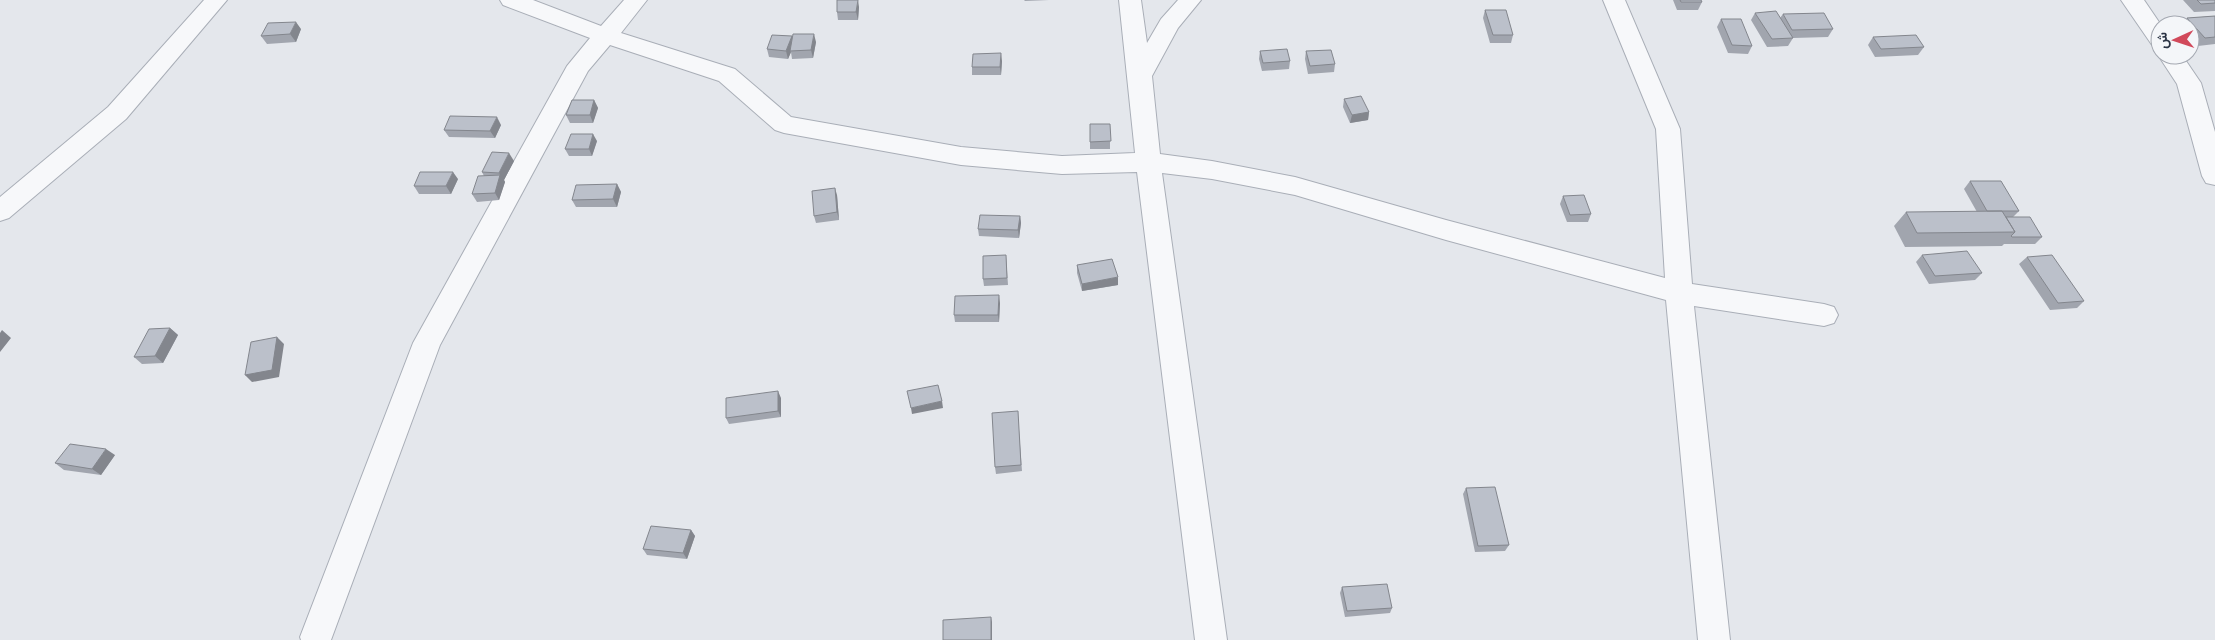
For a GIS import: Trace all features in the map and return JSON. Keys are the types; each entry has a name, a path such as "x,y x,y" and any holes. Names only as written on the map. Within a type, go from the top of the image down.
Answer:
{"street":[{"path":"0,211 117,113 216,0"},
{"path":"510,0 606,36 727,75 784,124 962,156 1062,165 1148,162 1212,170 1295,186 1446,230 1679,293 1824,315"},
{"path":"316,636 427,343 579,66 636,0"},
{"path":"1130,0 1140,76 1148,162 1211,640"},
{"path":"1140,76 1169,24 1190,0"},
{"path":"1614,0 1668,129 1679,293 1714,640"},
{"path":"2132,0 2150,26"},
{"path":"2177,65 2190,82 2215,176"}],"building":[{"path":"837,0 858,0 856,12 837,12"},
{"path":"1680,0 1701,0 1702,2 1681,2"},
{"path":"2197,0 2215,0 2215,3 2201,4"},
{"path":"1485,10 1506,10 1513,35 1493,35"},
{"path":"1776,11 1793,38 1772,39 1755,13"},
{"path":"1824,13 1833,29 1792,30 1783,14"},
{"path":"2215,16 2215,37 2205,38 2200,32 2200,17"},
{"path":"1721,19 1741,19 1752,46 1732,45"},
{"path":"296,22 290,34 261,36 268,23"},
{"path":"793,34 814,34 811,50 790,51"},
{"path":"772,35 792,36 786,51 767,49"},
{"path":"1916,35 1924,47 1881,49 1873,37"},
{"path":"1287,49 1290,61 1263,63 1260,51"},
{"path":"1331,50 1335,64 1310,66 1306,51"},
{"path":"1001,53 1000,67 972,67 973,54"},
{"path":"1361,96 1369,112 1352,115 1344,99"},
{"path":"572,100 594,100 590,115 566,115"},
{"path":"450,116 497,117 490,131 444,130"},
{"path":"1090,124 1110,124 1111,141 1090,142"},
{"path":"571,134 593,134 589,149 565,149"},
{"path":"492,152 509,153 499,173 482,172"},
{"path":"420,172 453,172 446,186 414,186"},
{"path":"500,175 495,193 472,194 478,176"},
{"path":"1970,181 2001,181 2019,211 1987,211"},
{"path":"617,184 613,199 572,200 576,185"},
{"path":"835,188 837,212 814,216 812,191"},
{"path":"1584,195 1591,214 1570,215 1563,196"},
{"path":"2002,211 2015,232 1917,233 1906,212"},
{"path":"980,215 1020,216 1018,230 978,229"},
{"path":"2006,217 2030,217 2042,237 2012,237 2015,232"},
{"path":"1967,251 1982,273 1935,276 1922,255"},
{"path":"1006,255 1007,278 983,279 983,256"},
{"path":"2052,255 2084,301 2058,303 2027,257"},
{"path":"1112,259 1118,277 1082,284 1077,265"},
{"path":"999,295 998,315 954,315 955,296"},
{"path":"170,328 155,356 134,357 149,329"},
{"path":"277,337 272,370 245,375 251,342"},
{"path":"938,385 942,401 911,408 907,391"},
{"path":"778,391 778,411 726,418 726,398"},
{"path":"1018,411 1021,465 995,467 992,413"},
{"path":"70,444 106,449 92,469 55,463"},
{"path":"1495,487 1509,545 1478,546 1466,488"},
{"path":"651,526 691,530 683,553 643,549"},
{"path":"1387,584 1392,608 1347,611 1342,587"},
{"path":"991,617 991,640 943,640 943,620"}]}
